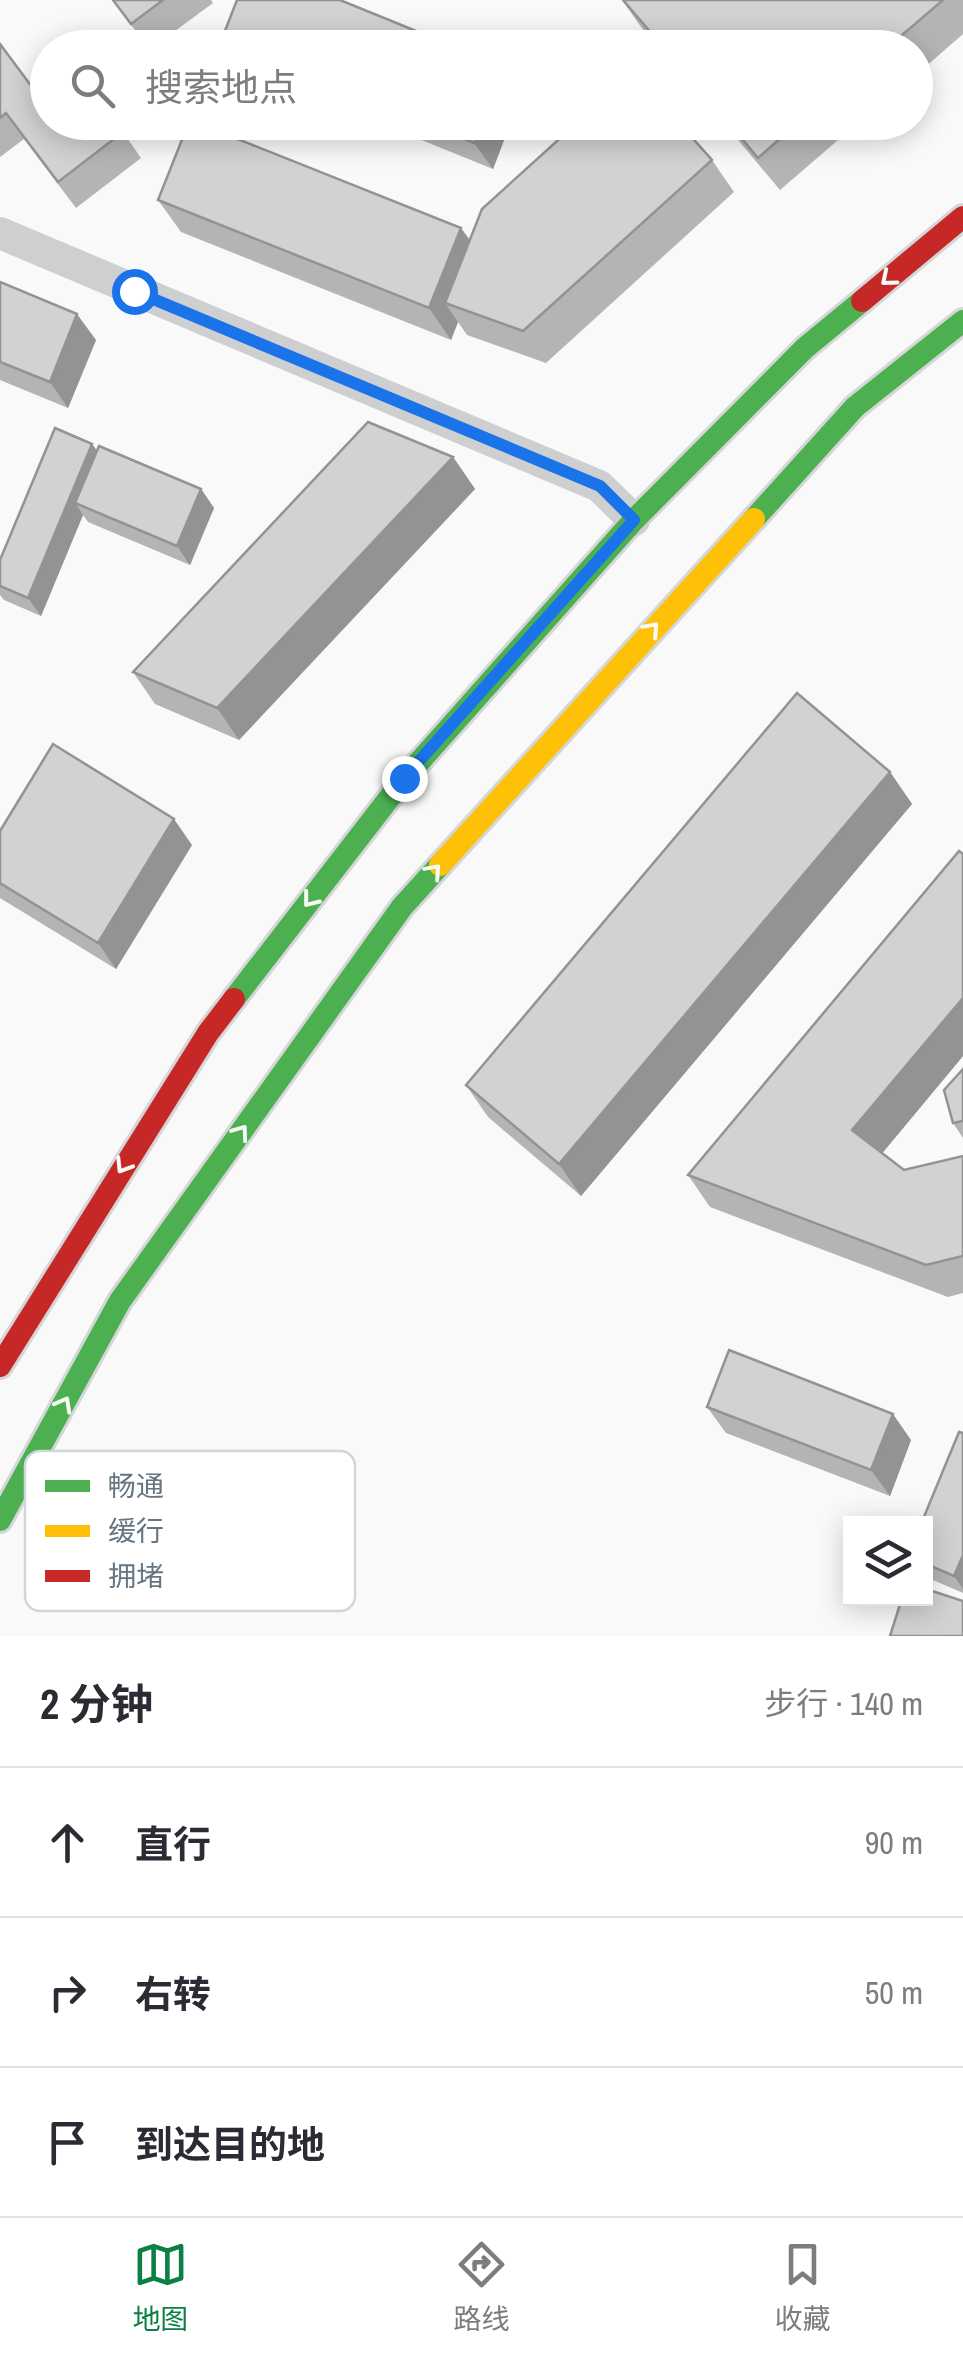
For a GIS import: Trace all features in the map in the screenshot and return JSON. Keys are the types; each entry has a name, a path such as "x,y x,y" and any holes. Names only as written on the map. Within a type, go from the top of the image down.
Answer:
{"main road":[{"path":"0,1366 208,1033 404,778 634,520 804,348 963,217"},
{"path":"38,1451 120,1302 402,907 855,407 963,320"},
{"path":"0,1520 25,1475"}],"street":[{"path":"0,233 600,486 634,520"}],"building":[{"path":"113,0 163,0 131,24"},
{"path":"237,0 340,0 414,30 225,30"},
{"path":"623,0 943,0 908,30 649,30"},
{"path":"0,44 30,84 30,140 113,140 58,182 6,113 0,118"},
{"path":"182,140 240,140 461,228 429,308 158,200"},
{"path":"558,140 694,140 712,160 523,331 445,303 482,209"},
{"path":"743,140 778,140 758,158"},
{"path":"0,282 77,314 50,382 0,362"},
{"path":"368,422 453,457 217,708 133,672"},
{"path":"55,428 92,444 28,598 0,586 0,560"},
{"path":"99,446 201,489 177,546 75,503"},
{"path":"797,693 890,772 559,1164 466,1085"},
{"path":"53,744 174,819 98,943 0,883 0,831"},
{"path":"959,851 963,854 963,998 852,1130 904,1170 963,1156 963,1256 926,1265 688,1175"},
{"path":"963,1069 963,1121 953,1123 944,1090"},
{"path":"729,1350 893,1414 871,1470 707,1407"},
{"path":"959,1432 963,1433 963,1555 954,1576 933,1567 933,1516 924,1516"},
{"path":"933,1591 963,1601 963,1636 890,1636 899,1606 933,1606"}],"traffic: fast":[{"path":"234,999 404,779 634,520 805,348 862,301"},
{"path":"754,519 855,407 963,321"},
{"path":"38,1451 120,1301 402,907 440,865"},
{"path":"0,1520 25,1474"}],"traffic: slow":[{"path":"440,865 754,519"}],"traffic: jam":[{"path":"862,301 963,217"},
{"path":"0,1366 208,1033 234,999"}],"route":[{"path":"134,291 600,486 634,520 404,778"}]}
